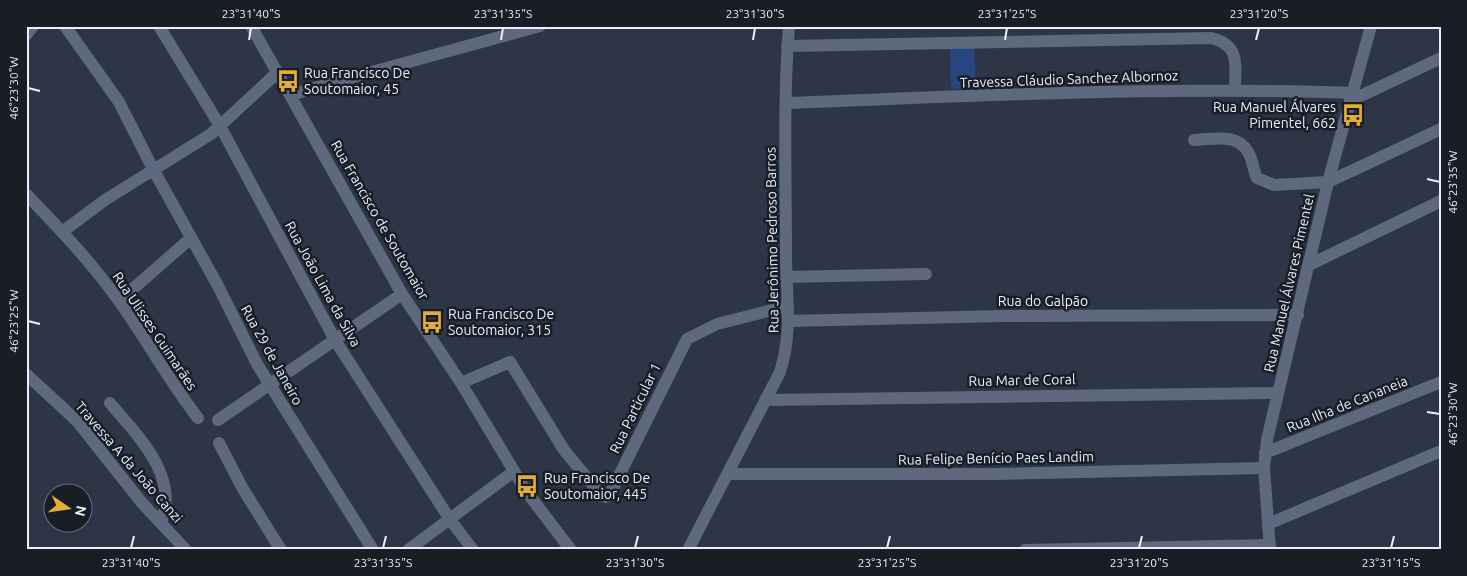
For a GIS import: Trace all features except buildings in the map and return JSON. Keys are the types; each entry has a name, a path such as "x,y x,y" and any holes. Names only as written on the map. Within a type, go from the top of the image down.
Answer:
{"street":[{"path":"26,35 33,26"},
{"name":"Rua 29 de Janeiro","path":"65,26 119,102 270,386 373,550"},
{"name":"Rua João Lima da Silva","path":"159,26 220,126 335,340 449,518 473,550"},
{"path":"292,96 306,90 540,26"},
{"name":"Rua Jerônimo Pedroso Barros","path":"688,550 780,372 786,351 789,321 786,277 788,26"},
{"name":"Rua Manuel Álvares Pimentel","path":"1270,547 1264,468 1265,453 1328,182 1371,26"},
{"name":"Rua Francisco de Soutomaior","path":"253,27 402,294 461,383 526,491 571,550"},
{"path":"787,46 1211,38 1226,42 1231,48 1235,60 1235,90"},
{"path":"1351,97 1441,58"},
{"path":"62,232 104,200 211,134 278,72"},
{"name":"Travessa Cláudio Sanchez Albornoz","path":"786,103 1074,92 1235,90 1351,97"},
{"path":"1194,140 1224,139 1241,143 1249,154 1257,178 1266,183 1286,185 1328,182 1441,129"},
{"name":"Rua Ulisses Guimarães","path":"26,194 62,232 119,301 167,377 198,418"},
{"path":"1309,265 1441,201"},
{"path":"119,301 191,238"},
{"path":"786,277 926,274"},
{"path":"218,420 402,294"},
{"name":"Rua Particular 1","path":"461,383 510,362 564,450 602,496 606,497 610,494 687,339 717,324 788,306"},
{"name":"Rua do Galpão","path":"789,321 1002,316 1298,315"},
{"name":"Travessa A da João Canzi","path":"26,374 78,422 142,503 186,550"},
{"name":"Rua Ilha de Cananeia","path":"1265,453 1441,382"},
{"name":"Rua Mar de Coral","path":"765,400 1278,393"},
{"path":"110,403 145,447 161,472 166,499 161,522"},
{"path":"219,443 248,497 281,550"},
{"path":"1268,524 1441,451"},
{"name":"Rua Felipe Benício Paes Landim","path":"728,474 994,474 1264,468"},
{"path":"408,550 514,472"},
{"path":"1025,550 1270,547"}],"shaded area":[{"path":"950,46 974,46 976,88 951,89"}],"place":[{"name":"Rua Francisco De Soutomaior, 45","path":"288,81"},
{"name":"Rua Manuel Álvares Pimentel, 662","path":"1353,115"},
{"name":"Rua Francisco De Soutomaior, 315","path":"432,322"},
{"name":"Rua Francisco De Soutomaior, 445","path":"527,486"}]}
